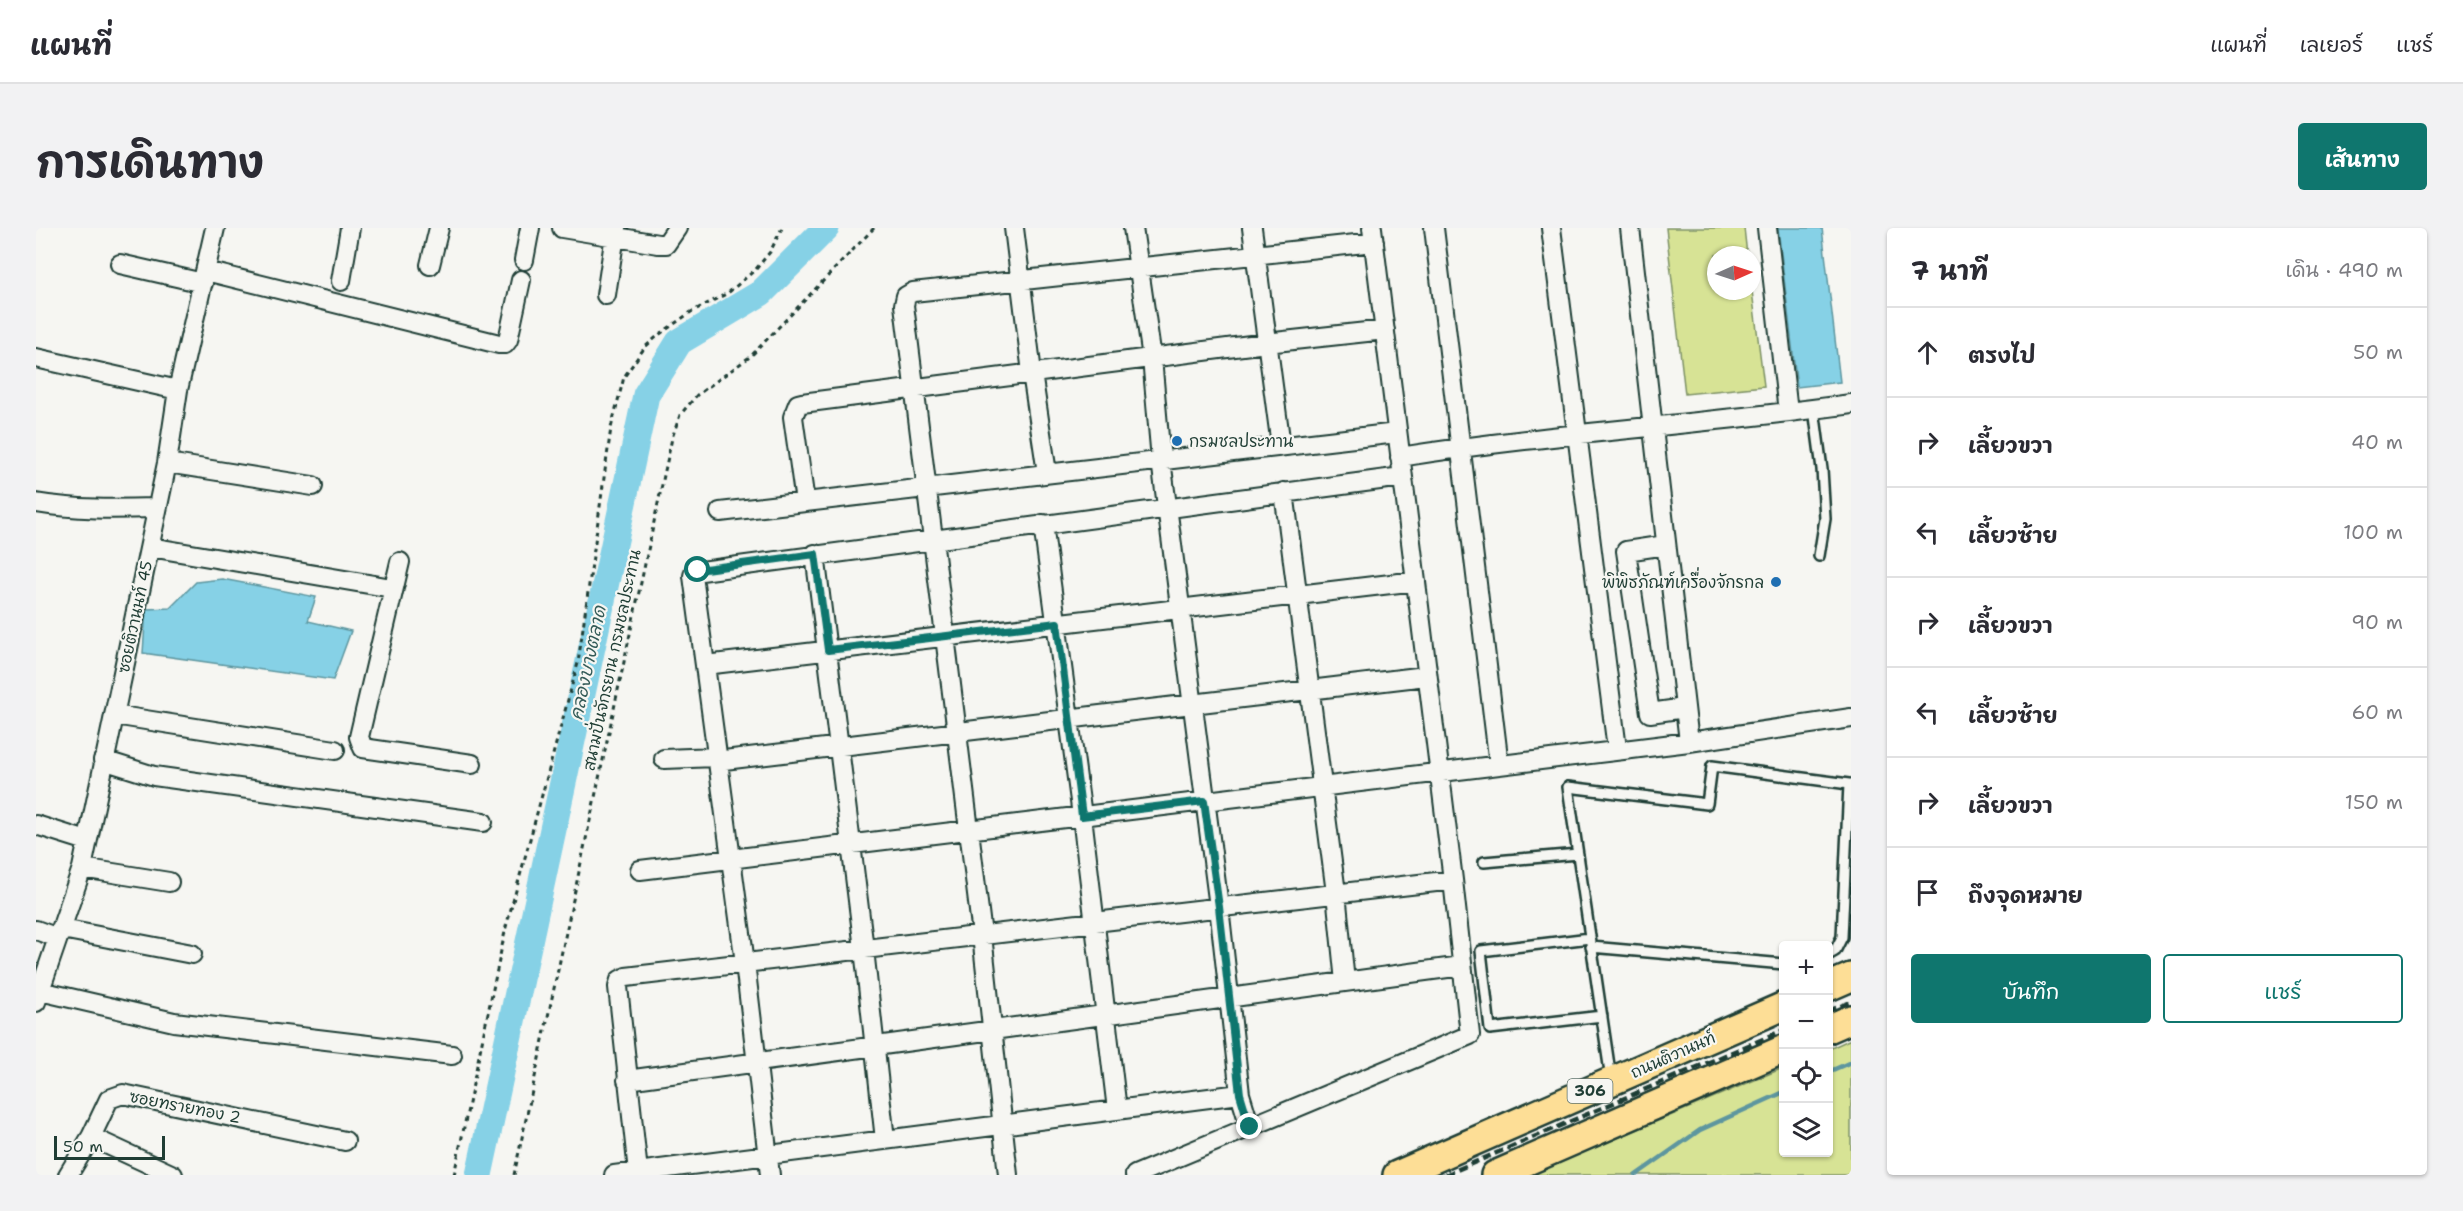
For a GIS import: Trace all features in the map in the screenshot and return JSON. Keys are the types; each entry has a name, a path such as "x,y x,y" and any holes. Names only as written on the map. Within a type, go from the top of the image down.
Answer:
{"main road":[{"path":"1833,985 1851,977"},
{"name":"ถนนติวานนท์","path":"1397,1175 1779,1008"},
{"path":"1833,1027 1851,1019"},
{"name":"306","path":"1495,1175 1779,1051"}],"street":[{"name":"ซอยติวานนท์ 45","path":"38,997 82,868 167,463 178,390 215,228"},
{"path":"341,281 350,228"},
{"path":"430,265 439,228"},
{"path":"524,260 530,228"},
{"path":"561,228 615,233 666,244 677,228"},
{"path":"1014,228 1047,473"},
{"path":"1133,228 1152,358 1161,460 1219,907 1240,1094 1250,1127"},
{"path":"1252,228 1281,446"},
{"path":"1434,228 1499,765"},
{"path":"1551,228 1617,749"},
{"path":"1630,228 1689,742"},
{"path":"1767,228 1788,412"},
{"path":"606,295 615,233"},
{"path":"1008,1175 982,935 916,387 904,305 906,296 913,292 1020,279 1255,256 1373,235 1470,1035 1135,1175"},
{"path":"120,264 204,277 499,344 505,344 508,340 521,280"},
{"path":"805,502 794,417 798,404 916,387 1385,330"},
{"path":"36,358 178,390"},
{"path":"1400,457 1461,447 1652,428 1851,404"},
{"path":"720,512 1397,433"},
{"path":"167,463 313,486"},
{"path":"770,1175 694,572 1402,477"},
{"path":"1284,492 1336,893 1345,982"},
{"path":"36,503 99,509 157,508"},
{"path":"1043,524 1082,816 1117,1110"},
{"path":"1666,546 1626,551 1650,713 1685,708"},
{"path":"150,547 392,588"},
{"path":"815,554 864,949 885,1140"},
{"path":"400,562 392,588 359,736 360,743 363,748 472,764"},
{"path":"705,665 1416,581"},
{"path":"664,759 716,759 838,746 1426,676"},
{"path":"114,715 335,750"},
{"path":"640,870 1689,742 1851,718"},
{"path":"103,760 154,776 483,822"},
{"path":"36,825 87,841"},
{"path":"82,868 169,882"},
{"path":"638,1172 618,987 620,980 626,977 1453,880"},
{"path":"36,930 192,954"},
{"path":"627,1080 1462,966"},
{"path":"38,997 174,1022 452,1055"},
{"name":"ซอยทรายทอง 2","path":"68,1175 91,1137 109,1099 123,1094 345,1141"},
{"path":"614,1175 1240,1094"},
{"path":"91,1137 173,1175"}],"lane":[{"path":"1814,409 1822,469 1825,519 1819,556"},
{"path":"1611,1081 1568,787 1707,804 1712,766 1849,784 1842,938 1833,952"},
{"path":"1484,862 1578,854"},
{"path":"1602,1016 1490,1029 1481,951 1591,943 1779,963"}],"path":[{"path":"454,1175 506,927 578,663 611,428 624,377 645,347 660,334 691,312 728,293 756,269 770,252 782,228"},
{"name":"สนามปั่นจักรยาน กรมชลประทาน","path":"514,1175 672,438 680,415 697,395 751,356 874,228"}],"green space":[{"path":"1666,228 1744,228 1746,246 1707,246 1707,300 1753,300 1764,386 1685,394"},
{"path":"1851,1039 1851,1175 1530,1175 1779,1070 1779,1157 1833,1157 1833,1047"}],"water":[{"path":"1778,228 1822,228 1840,382 1797,387"},
{"path":"222,579 316,597 308,621 351,631 333,680 143,653 146,609 170,608 196,582"}],"waterway":[{"name":"คลองบางตลาด","path":"479,1175 646,395 679,342 761,293 826,228"},
{"path":"1833,1070 1851,1062"},
{"path":"1636,1175 1700,1130 1779,1094"}],"railway":[{"path":"1833,1009 1851,1002"},
{"path":"1445,1175 1779,1032"}],"place":[{"name":"กรมชลประทาน","path":"1177,441"},
{"name":"พิพิธภัณฑ์เครื่องจักรกล","path":"1776,582"}],"route":[{"path":"698,570 815,554 828,650 1057,623 1082,816 1204,801 1219,907 1240,1094 1250,1127"}]}
